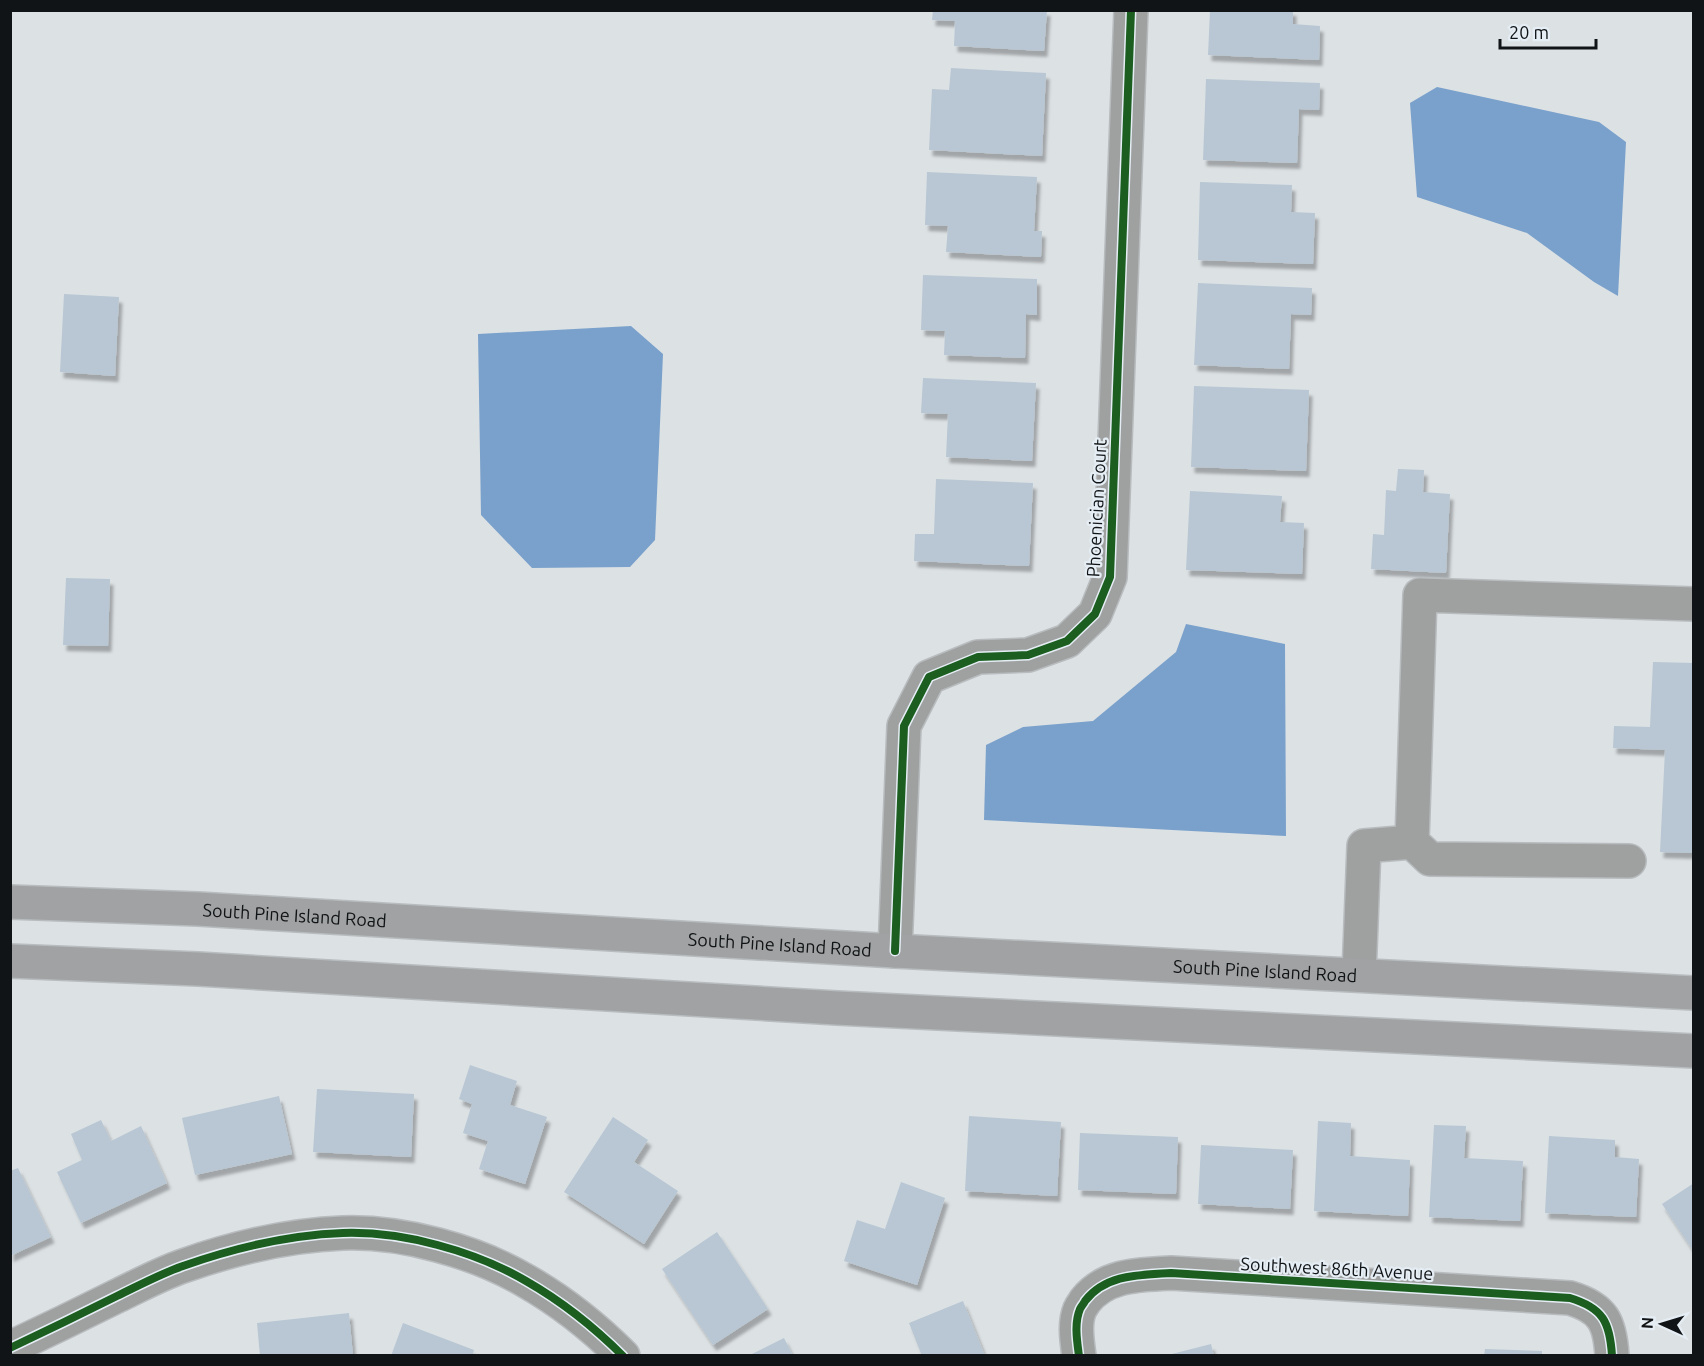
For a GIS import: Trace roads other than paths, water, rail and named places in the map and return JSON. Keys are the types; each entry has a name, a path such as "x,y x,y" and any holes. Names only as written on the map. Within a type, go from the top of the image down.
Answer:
{"main road":[{"name":"South Pine Island Road","path":"10,902 209,910 895,951 1694,993"},
{"path":"10,961 198,969 837,1008 1694,1051"}],"street":[{"name":"Phoenician Court","path":"895,951 904,726 929,677 978,657 1028,655 1067,641 1095,614 1110,577 1131,10"},
{"path":"1412,842 1420,595 1694,604"},
{"path":"1359,975 1364,846 1412,842 1430,859 1629,861"},
{"path":"10,1348 181,1266 220,1254 298,1236 344,1233 402,1238 440,1246 488,1263 526,1281 555,1300 601,1334 623,1356"},
{"name":"Southwest 86th Avenue","path":"1079,1356 1076,1332 1080,1308 1090,1295 1105,1283 1133,1276 1171,1273 1570,1298 1587,1303 1600,1313 1611,1338 1612,1356"}],"water":[{"path":"1437,87 1599,122 1626,142 1618,296 1594,282 1527,233 1417,197 1410,103"},
{"path":"631,326 663,354 655,540 630,567 532,568 481,515 478,334"},
{"path":"1186,624 1285,644 1286,836 984,820 986,745 1023,727 1093,721 1176,652"}]}
